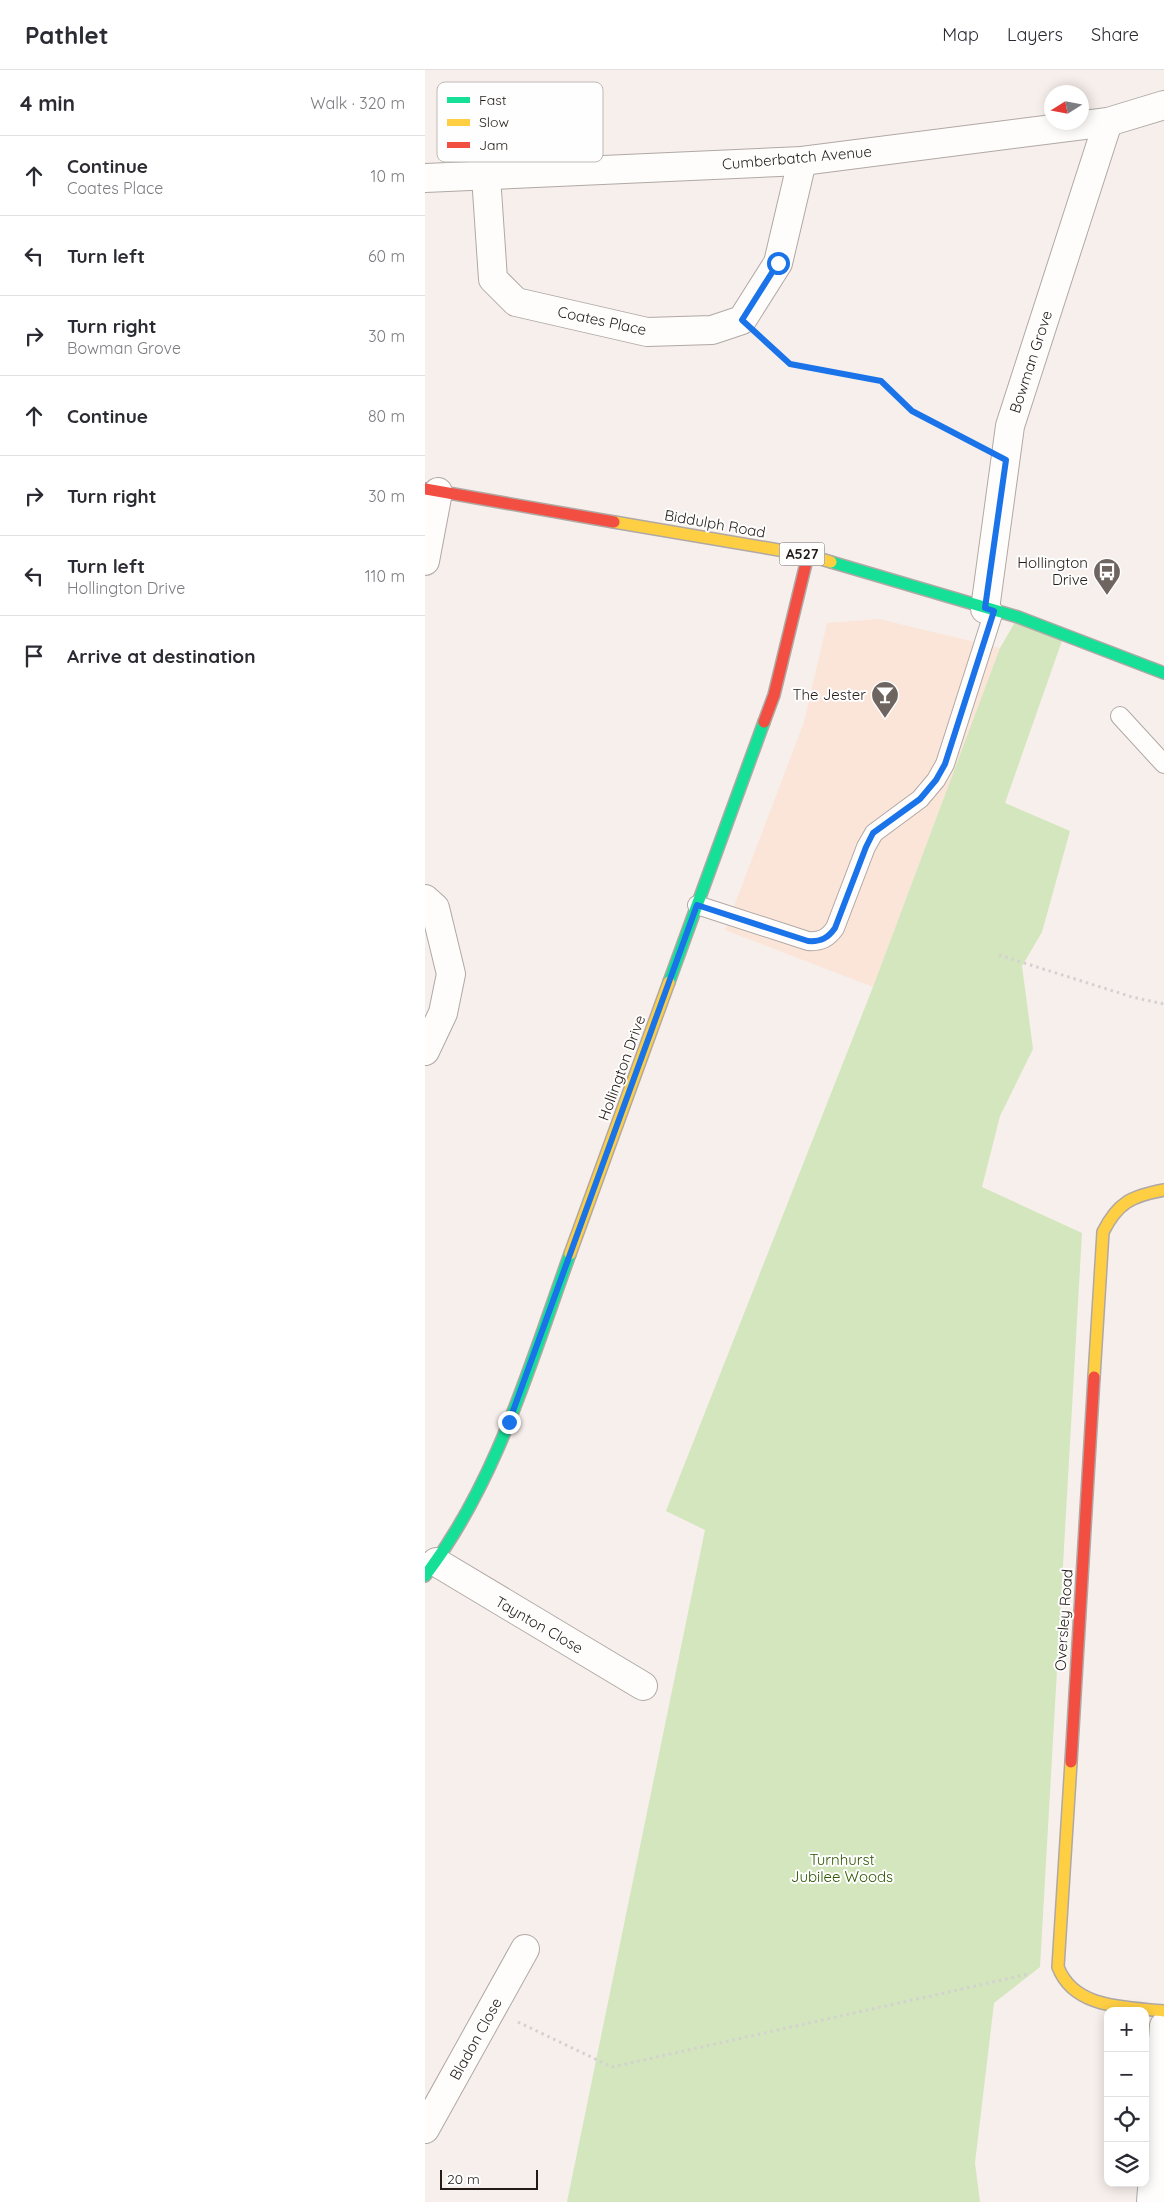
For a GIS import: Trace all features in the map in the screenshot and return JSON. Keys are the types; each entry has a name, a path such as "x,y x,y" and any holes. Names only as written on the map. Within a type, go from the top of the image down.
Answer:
{"street":[{"name":"Cumberbatch Avenue","path":"425,178 802,161 1108,122 1164,105"},
{"name":"Bowman Grove","path":"990,610 1010,426 1108,122"},
{"path":"742,320 778,263 802,161"},
{"name":"Coates Place","path":"486,176 493,279 516,302 647,332 712,330 742,320"},
{"path":"425,561 431,490"},
{"name":"Biddulph Road","path":"431,490 808,555 1018,617 1164,673"},
{"name":"Hollington Drive","path":"431,1569 478,1490 509,1422 774,695 808,555"},
{"path":"425,899 435,908 451,974 443,1013 425,1051"},
{"name":"Oversley Road","path":"1058,1968 1103,1232 1112,1213 1135,1195 1164,1190"},
{"name":"Taynton Close","path":"431,1569 643,1686"},
{"name":"Bladon Close","path":"425,2128 525,1949"},
{"path":"1058,1968 1064,1982 1081,1996 1100,2002 1164,2011"},
{"path":"1151,2202 1164,2026"}],"lane":[{"path":"697,905 808,941 816,942 829,935 835,928 873,833 920,799 936,780 945,764 990,610"},
{"path":"1120,716 1164,764"}],"path":[{"path":"742,320 790,364 881,381 912,411 1006,460"},
{"path":"999,955 1132,997 1164,1004"},
{"path":"492,2010 612,2067 1058,1968"}],"shaded area":[{"path":"879,619 1000,648 873,987 725,930 804,722 827,623"}],"green space":[{"name":"Turnhurst Jubilee Woods","path":"1018,617 1064,635 1005,803 1070,831 1042,932 1022,966 1033,1049 1000,1116 982,1187 1082,1233 1040,1967 994,2003 975,2163 980,2202 567,2202 705,1530 666,1511 873,987 1000,648"}],"traffic: fast":[{"path":"831,562 1018,617 1164,673"},
{"path":"669,982 764,722"},
{"path":"425,1576 450,1540 492,1462 526,1379 570,1254"}],"traffic: slow":[{"path":"614,522 808,555 831,562"},
{"path":"570,1254 669,982"},
{"path":"1094,1377 1103,1232 1114,1214 1127,1202 1143,1195 1164,1190"},
{"path":"1071,1762 1058,1967 1066,1981 1076,1991 1089,1998 1118,2006 1164,2011"}],"traffic: jam":[{"path":"425,489 614,522"},
{"path":"764,722 774,695 808,555"},
{"path":"1071,1762 1094,1377"}],"place":[{"name":"Hollington Drive","path":"1107,596"},
{"name":"The Jester","path":"885,719"}],"route":[{"path":"509,1422 697,905 808,941 816,942 829,935 835,928 873,833 920,799 936,780 945,764 994,611 985,608 1006,460 912,411 881,381 790,364 742,320 778,263"}]}
